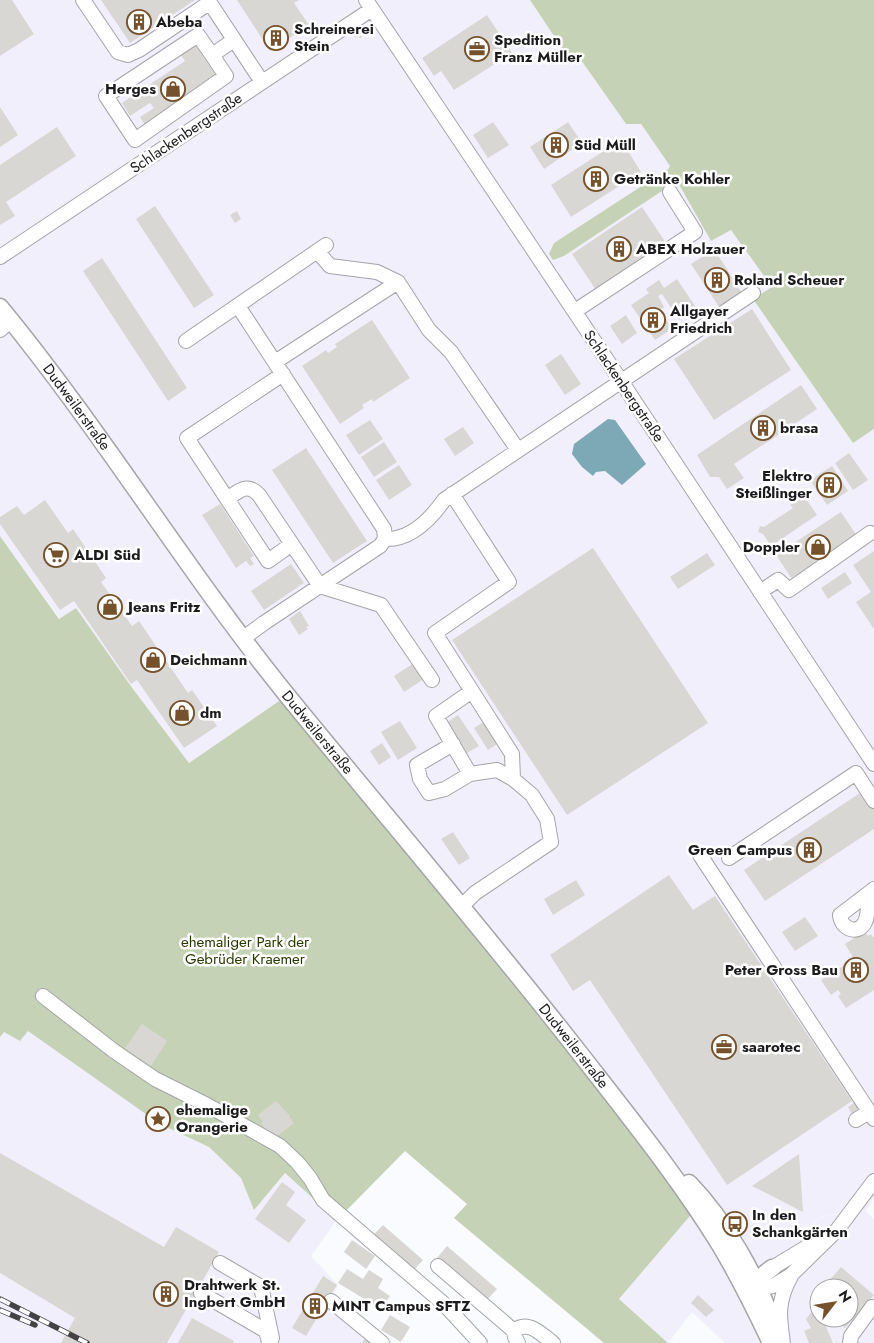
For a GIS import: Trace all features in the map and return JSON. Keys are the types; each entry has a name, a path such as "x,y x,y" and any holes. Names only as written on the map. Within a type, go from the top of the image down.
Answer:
{"main road":[{"name":"Dudweilerstraße","path":"0,307 5,325 84,416 242,639 537,1000 652,1146 719,1244 753,1305 771,1343"},
{"name":"Dudweilerstraße","path":"652,1146 691,1184 731,1238 756,1284 781,1343"},
{"name":"Dudweilerstraße","path":"684,1191 696,1200 719,1232 744,1274 756,1284"},
{"path":"743,1260 757,1269 772,1268"},
{"path":"753,1305 756,1284 760,1277 772,1268"}],"street":[{"path":"83,0 118,52 128,55 139,50 208,1 262,82"},
{"name":"Schlackenbergstraße","path":"0,257 262,82 369,4 575,311 874,764"},
{"path":"198,34 212,55 226,76 135,140 106,96 198,34"},
{"path":"212,55 234,40"},
{"path":"575,311 695,232 670,192"},
{"path":"186,341 321,248 330,266 377,272 398,282 429,330 451,352 518,450"},
{"path":"292,544 268,561 187,438 279,368 398,282"},
{"path":"385,539 404,537 433,516 444,500 452,494 753,293"},
{"path":"238,306 384,529 385,539 380,546 242,639"},
{"path":"227,499 240,490 246,488 253,489 259,495 320,586 381,605 432,680"},
{"path":"452,494 509,582 434,633 512,754 512,780"},
{"path":"760,592 778,580 789,590 870,533"},
{"path":"470,774 436,716 472,691"},
{"path":"453,744 417,765 420,778 430,793 445,789 470,774 497,770 532,795 547,819 552,842 476,894 461,907"},
{"path":"729,858 856,773 874,801"},
{"path":"700,855 872,1116 856,1120"},
{"path":"43,996 114,1051 155,1079 207,1105 280,1146 310,1178 322,1200 444,1304 480,1343"},
{"path":"772,1268 805,1248 843,1220 874,1181"},
{"path":"756,1284 766,1287 773,1286 791,1275 837,1230 843,1220"},
{"path":"220,1263 261,1287 271,1341"},
{"path":"438,1266 516,1337 519,1327 526,1326 538,1331 553,1343"},
{"path":"781,1343 779,1310 783,1292 791,1275"},
{"path":"201,1293 266,1331 271,1341"},
{"path":"331,1301 382,1343"},
{"path":"850,1343 851,1336 872,1308"}],"shaded area":[{"path":"0,0 530,0 570,60 581,60 626,124 641,124 670,166 549,254 553,260 564,256 677,181 711,241 731,230 772,287 753,299 853,442 874,429 874,1198 866,1211 823,1216 734,1277 695,1210 282,699 95,456 11,337 0,345"},
{"path":"11,337 95,456 282,699 189,763 133,689 76,608 60,619 0,536 0,345"},
{"path":"28,1030 160,1124 209,1147 241,1178 254,1209 285,1173 337,1220 311,1256 338,1285 332,1298 386,1343 0,1343 0,1037 4,1032"},
{"path":"695,1210 733,1277 824,1216 866,1211 874,1219 874,1343 725,1343 692,1312 668,1343 619,1299"}],"green space":[{"path":"530,0 874,0 874,429 853,443 753,299 772,287 731,230 711,241 677,181 564,256 553,260 549,254 554,243 670,166 641,124 626,124 581,60 570,60"},
{"name":"ehemaliger Park der Gebrüder Kraemer","path":"0,536 59,619 76,608 133,689 189,763 282,699 695,1210 619,1299 668,1343 604,1343 454,1218 467,1204 405,1151 337,1220 285,1173 254,1210 241,1178 209,1147 160,1124 28,1031 20,1041 4,1032 0,1037"}],"water":[{"path":"608,419 615,420 646,464 622,485 605,471 596,472 593,476 582,467 572,454 574,444"}],"building":[{"path":"0,0 12,0 34,34 0,56"},
{"name":"Abeba","path":"101,0 195,0 130,43"},
{"name":"Schreinerei Stein","path":"237,0 299,0 294,3 309,25 270,51"},
{"name":"Spedition Franz Müller","path":"487,15 512,53 454,90 441,71 434,76 422,58"},
{"path":"355,32 362,33 361,38 354,37"},
{"path":"193,41 218,79 146,127 140,117 154,108 150,103 130,116 122,103 185,61 178,51"},
{"path":"0,107 18,135 0,147"},
{"path":"493,122 509,145 488,158 473,135"},
{"name":"Süd Müll","path":"568,122 582,143 544,169 530,147"},
{"path":"57,127 76,156 6,202 15,216 0,225 0,165"},
{"name":"Getränke Kohler","path":"621,140 641,172 571,217 551,185"},
{"path":"155,206 214,295 194,308 136,219"},
{"name":"ABEX Holzauer","path":"642,207 666,243 596,290 572,254"},
{"path":"237,211 241,219 235,223 230,215"},
{"name":"Roland Scheuer","path":"714,249 744,296 721,310 691,264"},
{"path":"102,258 187,388 168,401 83,271"},
{"path":"677,279 697,309 679,320 662,294 658,296 664,307 660,310 672,329 655,340 631,305 649,293 646,289 659,280 664,288"},
{"path":"752,309 791,370 714,420 674,359"},
{"path":"626,315 637,333 622,344 610,326"},
{"path":"372,320 410,378 373,402 372,399 362,405 364,408 340,424 302,366 326,350 328,353 337,347 335,344"},
{"path":"561,354 581,384 565,395 545,365"},
{"name":"brasa","path":"801,385 817,409 734,464 744,478 727,489 719,477 710,477 697,455"},
{"path":"370,420 383,439 359,455 346,435"},
{"path":"463,427 474,443 455,456 444,439"},
{"path":"384,442 397,462 374,477 361,457"},
{"path":"306,448 367,541 333,563 272,470"},
{"path":"849,453 868,480 853,490 835,463"},
{"path":"399,465 412,485 389,500 376,480"},
{"name":"Elektro Steißlinger","path":"832,466 848,491 827,505 810,480"},
{"path":"804,496 817,515 771,546 763,534 758,532 760,526 764,527 793,508 790,505"},
{"path":"45,500 68,533 73,529 106,578 101,582 132,626 139,621 188,693 192,690 217,726 184,748 137,680 131,684 74,601 60,610 0,524 0,517 17,506 24,515"},
{"path":"220,504 254,556 250,558 254,564 250,566 246,561 236,568 202,515"},
{"name":"Doppler","path":"841,512 859,539 794,582 776,555"},
{"path":"593,548 708,723 567,815 452,640"},
{"path":"874,551 874,629 856,602 871,592 853,565"},
{"path":"707,553 715,565 678,589 670,577"},
{"path":"291,564 304,583 264,610 251,591"},
{"path":"845,572 852,583 828,599 821,588"},
{"path":"300,611 309,626 306,627 308,629 299,635 289,619"},
{"path":"414,663 424,679 404,692 394,676"},
{"path":"458,715 479,746 467,753 446,723"},
{"path":"400,721 417,748 398,760 381,732"},
{"path":"485,721 499,743 488,750 474,728"},
{"path":"382,743 391,757 379,765 370,751"},
{"name":"Green Campus","path":"872,785 874,788 874,829 765,901 744,870"},
{"path":"453,832 470,858 459,865 441,839"},
{"path":"669,875 693,910 715,896 852,1101 727,1185 590,980 573,991 550,955"},
{"path":"576,880 585,895 553,915 544,899"},
{"path":"805,917 818,936 795,951 782,932"},
{"name":"Peter Gross Bau","path":"865,931 868,936 871,934 874,938 874,990 846,1008 838,996 841,994 838,990 831,995 821,980 854,959 845,944"},
{"path":"142,1024 167,1041 151,1066 125,1048"},
{"path":"276,1101 294,1123 275,1138 261,1123 263,1122 258,1115"},
{"path":"855,1102 860,1110 852,1115 848,1107"},
{"path":"0,1153 164,1247 176,1227 219,1252 167,1343 61,1343 75,1318 0,1273"},
{"path":"799,1154 803,1212 752,1186"},
{"path":"282,1182 295,1192 286,1205 306,1220 289,1243 255,1219"},
{"path":"383,1225 423,1260 413,1271 373,1235"},
{"path":"352,1240 375,1256 366,1269 344,1252"},
{"path":"447,1246 497,1289 487,1300 437,1258"},
{"path":"841,1267 854,1278 832,1278"},
{"path":"347,1269 363,1279 369,1270 383,1279 378,1288 390,1296 381,1309 338,1283"},
{"name":"MINT Campus SFTZ","path":"323,1276 337,1285 306,1336 292,1328"},
{"path":"859,1282 874,1295 859,1312"},
{"path":"698,1295 714,1310 706,1317 691,1303"},
{"path":"397,1303 404,1307 400,1315 392,1310"},
{"path":"407,1306 411,1309 409,1313 404,1310"},
{"path":"390,1315 410,1327 401,1342 381,1330"},
{"path":"192,1318 234,1341 233,1343 178,1343"},
{"path":"811,1328 826,1328 833,1343 809,1343 804,1331"},
{"path":"366,1337 375,1343 362,1343"}],"railway":[{"path":"0,1299 87,1343"},
{"path":"0,1310 35,1325"}],"place":[{"name":"Abeba","path":"139,22"},
{"name":"Schreinerei Stein","path":"276,38"},
{"name":"Spedition Franz Müller","path":"477,49"},
{"name":"Herges","path":"173,89"},
{"name":"Süd Müll","path":"556,145"},
{"name":"Getränke Kohler","path":"596,179"},
{"name":"ABEX Holzauer","path":"619,249"},
{"name":"Roland Scheuer","path":"717,280"},
{"name":"Allgayer Friedrich","path":"653,320"},
{"name":"brasa","path":"763,428"},
{"name":"Elektro Steißlinger","path":"829,485"},
{"name":"Doppler","path":"818,547"},
{"name":"ALDI Süd","path":"56,555"},
{"name":"Jeans Fritz","path":"110,607"},
{"name":"Deichmann","path":"153,660"},
{"name":"dm","path":"182,713"},
{"name":"Green Campus","path":"809,850"},
{"name":"Peter Gross Bau","path":"856,970"},
{"name":"saarotec","path":"724,1047"},
{"name":"ehemalige Orangerie","path":"158,1119"},
{"name":"In den Schankgärten","path":"735,1224"},
{"name":"Drahtwerk St. Ingbert GmbH","path":"166,1294"},
{"name":"MINT Campus SFTZ","path":"315,1306"}]}
